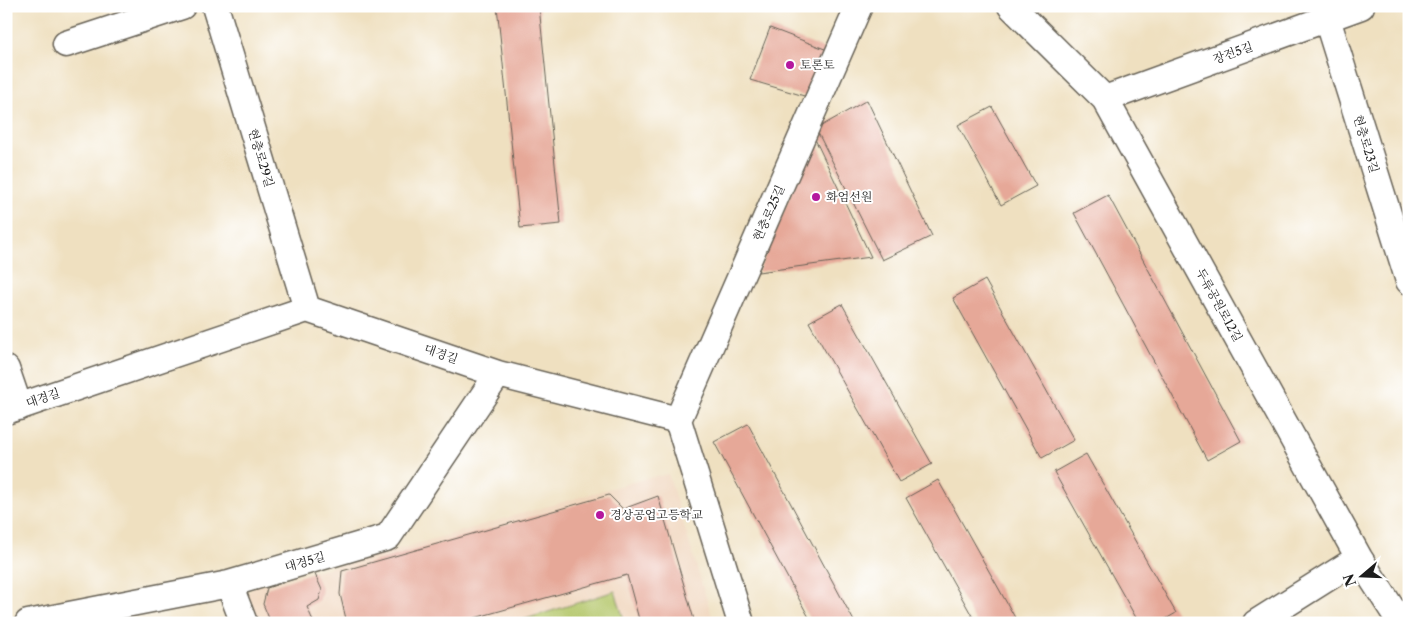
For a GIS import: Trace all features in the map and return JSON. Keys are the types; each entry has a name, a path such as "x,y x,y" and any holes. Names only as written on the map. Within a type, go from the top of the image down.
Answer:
{"street":[{"path":"66,44 182,6"},
{"name":"현충로29길","path":"215,6 307,309"},
{"name":"현충로25길","path":"678,420 859,6"},
{"name":"두류공원로12길","path":"1012,6 1105,99 1359,558 1400,623"},
{"name":"장전5길","path":"1105,99 1325,12 1361,6"},
{"name":"현충로23길","path":"1325,12 1409,281"},
{"name":"대경길","path":"13,409 307,309 498,374 678,420"},
{"path":"6,368 13,409"},
{"name":"대경5길","path":"28,623 229,584 388,537 498,374"},
{"path":"678,420 741,623"},
{"path":"1256,623 1359,558"},
{"path":"229,584 244,623"}],"shaded area":[{"name":"경상공업고등학교","path":"668,474 714,623 256,623 245,597 253,587 396,550 643,479"}],"green space":[{"path":"615,591 625,623 513,623"}],"building":[{"path":"497,6 539,6 561,224 520,228"},
{"name":"토론토","path":"770,28 830,51 811,98 750,80"},
{"path":"867,100 932,236 882,260 816,129"},
{"path":"992,107 1036,186 1001,205 958,125"},
{"name":"화엄선원","path":"814,137 871,257 758,272"},
{"path":"1108,195 1241,441 1207,460 1074,213"},
{"path":"985,280 1074,440 1042,458 953,298"},
{"path":"842,304 932,464 899,482 809,322"},
{"path":"748,424 855,623 812,623 714,442"},
{"path":"1086,454 1176,613 1159,623 1139,623 1054,472"},
{"path":"938,480 1018,623 976,623 906,498"},
{"name":"경상공업고등학교","path":"609,495 623,509 658,496 695,623 640,623 627,575 457,623 347,623 340,594 342,571"},
{"path":"314,572 322,590 319,600 307,607 314,623 271,623 263,604 267,588"}],"place":[{"name":"토론토","path":"790,65"},
{"name":"화엄선원","path":"816,197"},
{"name":"경상공업고등학교","path":"600,515"}]}
